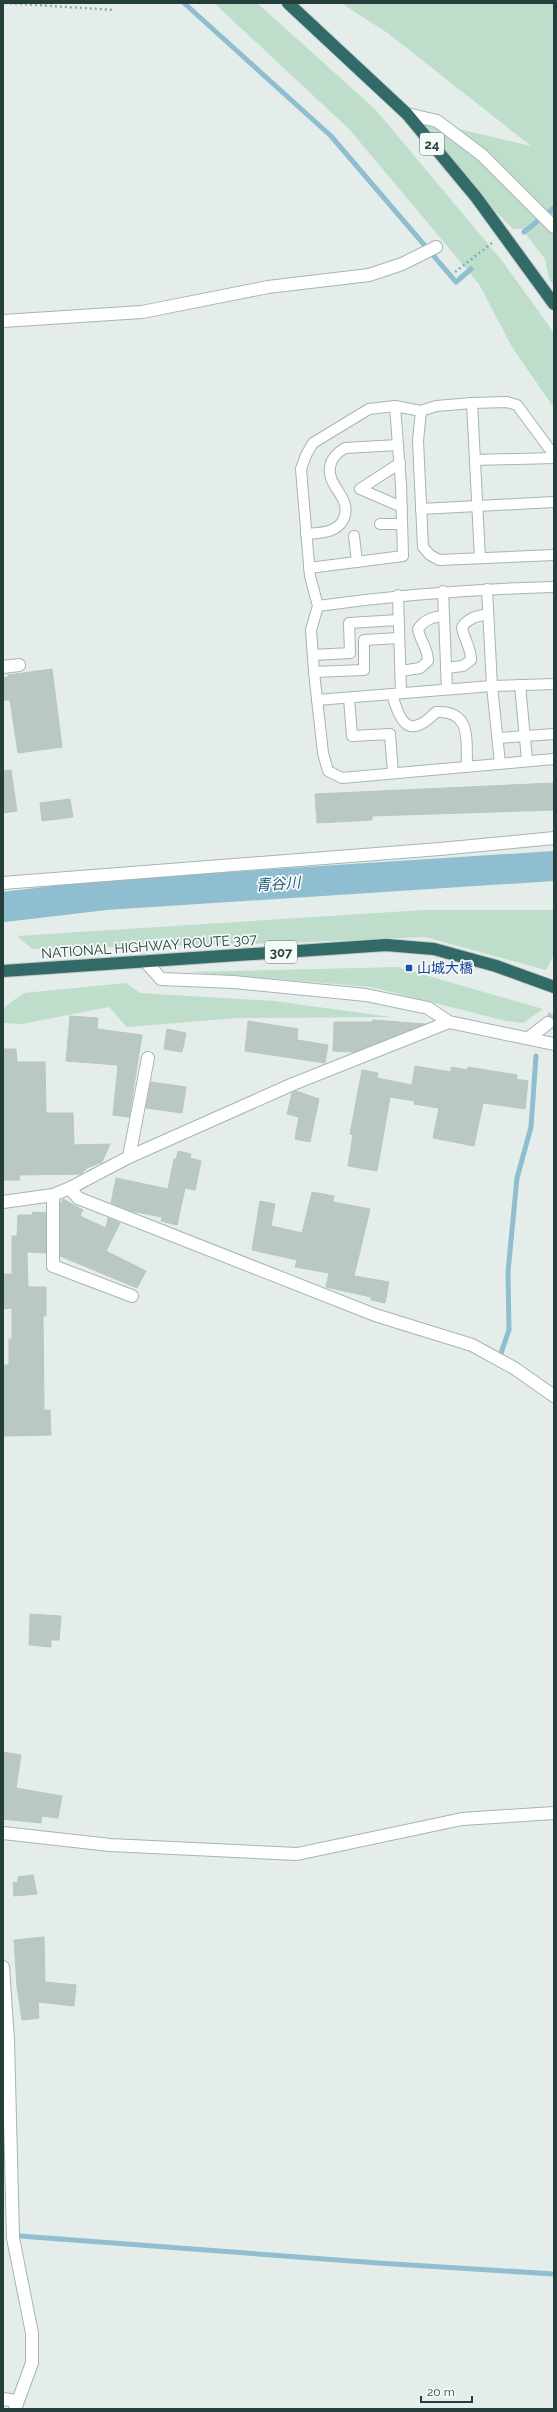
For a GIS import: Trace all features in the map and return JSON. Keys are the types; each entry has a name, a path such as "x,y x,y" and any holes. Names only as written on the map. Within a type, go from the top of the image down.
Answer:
{"highway":[{"name":"24","path":"288,3 407,114 476,197 554,304"},
{"name":"NATIONAL HIGHWAY ROUTE 307","path":"3,971 386,945 434,949 496,966 554,987"}],"street":[{"path":"407,114 437,121 482,155 554,227"},
{"path":"3,321 142,312 268,287 369,275 402,264 436,247"},
{"path":"3,667 19,666"},
{"path":"3,883 440,849 554,838"},
{"path":"145,961 161,979 234,982 366,995 428,1008 449,1022 530,1037 554,1044"},
{"path":"3,1202 53,1195 70,1188 129,1157 293,1084 449,1022"},
{"path":"530,1037 548,1023"},
{"path":"129,1157 148,1058"},
{"path":"70,1188 78,1198 367,1312 472,1344 514,1368 554,1396"},
{"path":"53,1195 53,1266 132,1296"},
{"path":"3,1833 110,1845 297,1854 462,1819 554,1813"},
{"path":"3,1967 8,2040 13,2238 32,2333 32,2363 16,2405 3,2399"}],"lane":[{"path":"472,402 480,558"},
{"path":"554,457 517,405 507,402 472,402 436,406 421,411 395,406 369,409 313,443 306,455 301,469 309,568 318,606 311,630 314,672 323,753 328,771 342,778 527,760 554,759"},
{"path":"309,568 403,556 400,463 395,406"},
{"path":"421,411 418,441 423,547 430,556 439,560 554,555"},
{"path":"306,534 329,532 342,524 346,513 346,502 330,474 330,466 338,452 344,448 398,445"},
{"path":"475,460 554,457"},
{"path":"400,463 360,489 402,507"},
{"path":"421,508 554,502"},
{"path":"380,524 402,524"},
{"path":"354,536 357,562"},
{"path":"318,606 398,595 443,591 554,588"},
{"path":"488,589 492,686 500,763"},
{"path":"443,591 447,689"},
{"path":"398,595 401,671 397,694 398,716 404,723 414,727 424,724 436,712 448,712 459,717 465,726 468,766"},
{"path":"446,668 463,666 471,660 470,647 463,637 462,628 466,621 476,616 488,614"},
{"path":"401,671 420,668 428,661 427,649 420,639 418,629 423,623 433,617 444,616"},
{"path":"313,655 350,653 349,623 398,620"},
{"path":"314,672 364,670 364,640 399,638"},
{"path":"317,700 447,689 554,684"},
{"path":"520,685 527,760"},
{"path":"349,698 352,736 390,734 393,773"},
{"path":"498,738 554,734"}],"path":[{"path":"5,3 114,10"},
{"path":"455,272 503,234"}],"green space":[{"path":"214,3 257,3 375,109 503,262 554,333 554,408 512,347 479,284 349,129"},
{"path":"341,3 554,3 554,286 549,279 545,259 522,229 513,229 403,116 531,146 389,34"},
{"path":"424,910 554,910 554,955 546,970 425,937 282,943 32,949 17,936"},
{"path":"397,967 543,1009 523,1023 506,1021 371,987 189,972"},
{"path":"126,983 140,993 274,1001 391,1017 239,1018 127,1027 109,1007 22,1024 3,1023 3,1008 24,993"}],"building":[{"path":"52,669 62,747 18,753 10,700 4,700 3,678 8,677 8,675"},
{"path":"11,770 17,811 3,813 3,771"},
{"path":"554,783 554,810 372,816 372,820 317,823 315,794"},
{"path":"70,799 73,817 42,821 40,803"},
{"path":"70,1016 98,1018 97,1029 142,1035 129,1117 113,1115 118,1065 66,1061"},
{"path":"373,1020 425,1024 354,1052 333,1051 334,1022 372,1022"},
{"path":"248,1021 298,1029 297,1040 328,1045 325,1063 245,1051"},
{"path":"167,1029 186,1033 182,1052 164,1049"},
{"path":"3,1049 16,1049 17,1062 45,1062 46,1113 73,1113 74,1145 110,1144 102,1162 87,1168 81,1174 19,1175 20,1180 3,1180"},
{"path":"415,1066 451,1072 451,1067 467,1070 468,1067 517,1075 516,1079 528,1081 525,1109 483,1103 474,1146 433,1138 439,1108 414,1104 415,1101 390,1097 377,1171 348,1166 353,1135 350,1134 362,1070 378,1073 377,1078 412,1085"},
{"path":"151,1082 186,1087 182,1113 146,1108"},
{"path":"296,1091 319,1099 310,1142 295,1139 299,1117 287,1114 292,1093"},
{"path":"178,1151 191,1154 190,1158 201,1161 195,1190 185,1188 177,1225 161,1221 162,1217 131,1211 111,1203 116,1178 168,1189 174,1159 176,1159"},
{"path":"312,1192 334,1196 333,1202 370,1209 354,1276 389,1282 385,1303 371,1300 371,1297 326,1287 329,1273 295,1267 297,1260 252,1250 260,1201 275,1204 271,1226 302,1233"},
{"path":"63,1199 83,1210 80,1216 106,1228 108,1218 120,1223 106,1251 146,1271 137,1288 60,1256 60,1204"},
{"path":"33,1212 46,1213 46,1253 27,1252 28,1287 46,1287 46,1316 43,1316 44,1410 50,1410 51,1435 4,1436 3,1365 9,1365 9,1339 12,1339 12,1308 3,1309 3,1274 12,1274 12,1236 17,1236 18,1215 32,1215"},
{"path":"30,1614 61,1616 59,1640 51,1640 51,1647 29,1645"},
{"path":"3,1752 21,1755 16,1788 62,1796 58,1818 42,1816 41,1823 3,1819"},
{"path":"33,1875 37,1894 14,1896 13,1883 18,1882 18,1877"},
{"path":"44,1937 45,1982 76,1985 74,2006 38,2002 39,2018 22,2020 17,1986 14,1940"}],"waterway":[{"path":"184,3 331,136 456,282 471,269"},
{"path":"524,232 554,208"},
{"name":"青谷川","path":"3,907 105,895 554,866"},
{"path":"499,1359 509,1330 508,1272 517,1178 531,1127 536,1056"},
{"path":"20,2236 378,2263 554,2274"}],"tunnel":[{"path":"548,1023 554,1016"}],"place":[{"name":"山城大橋","path":"409,968"}]}
